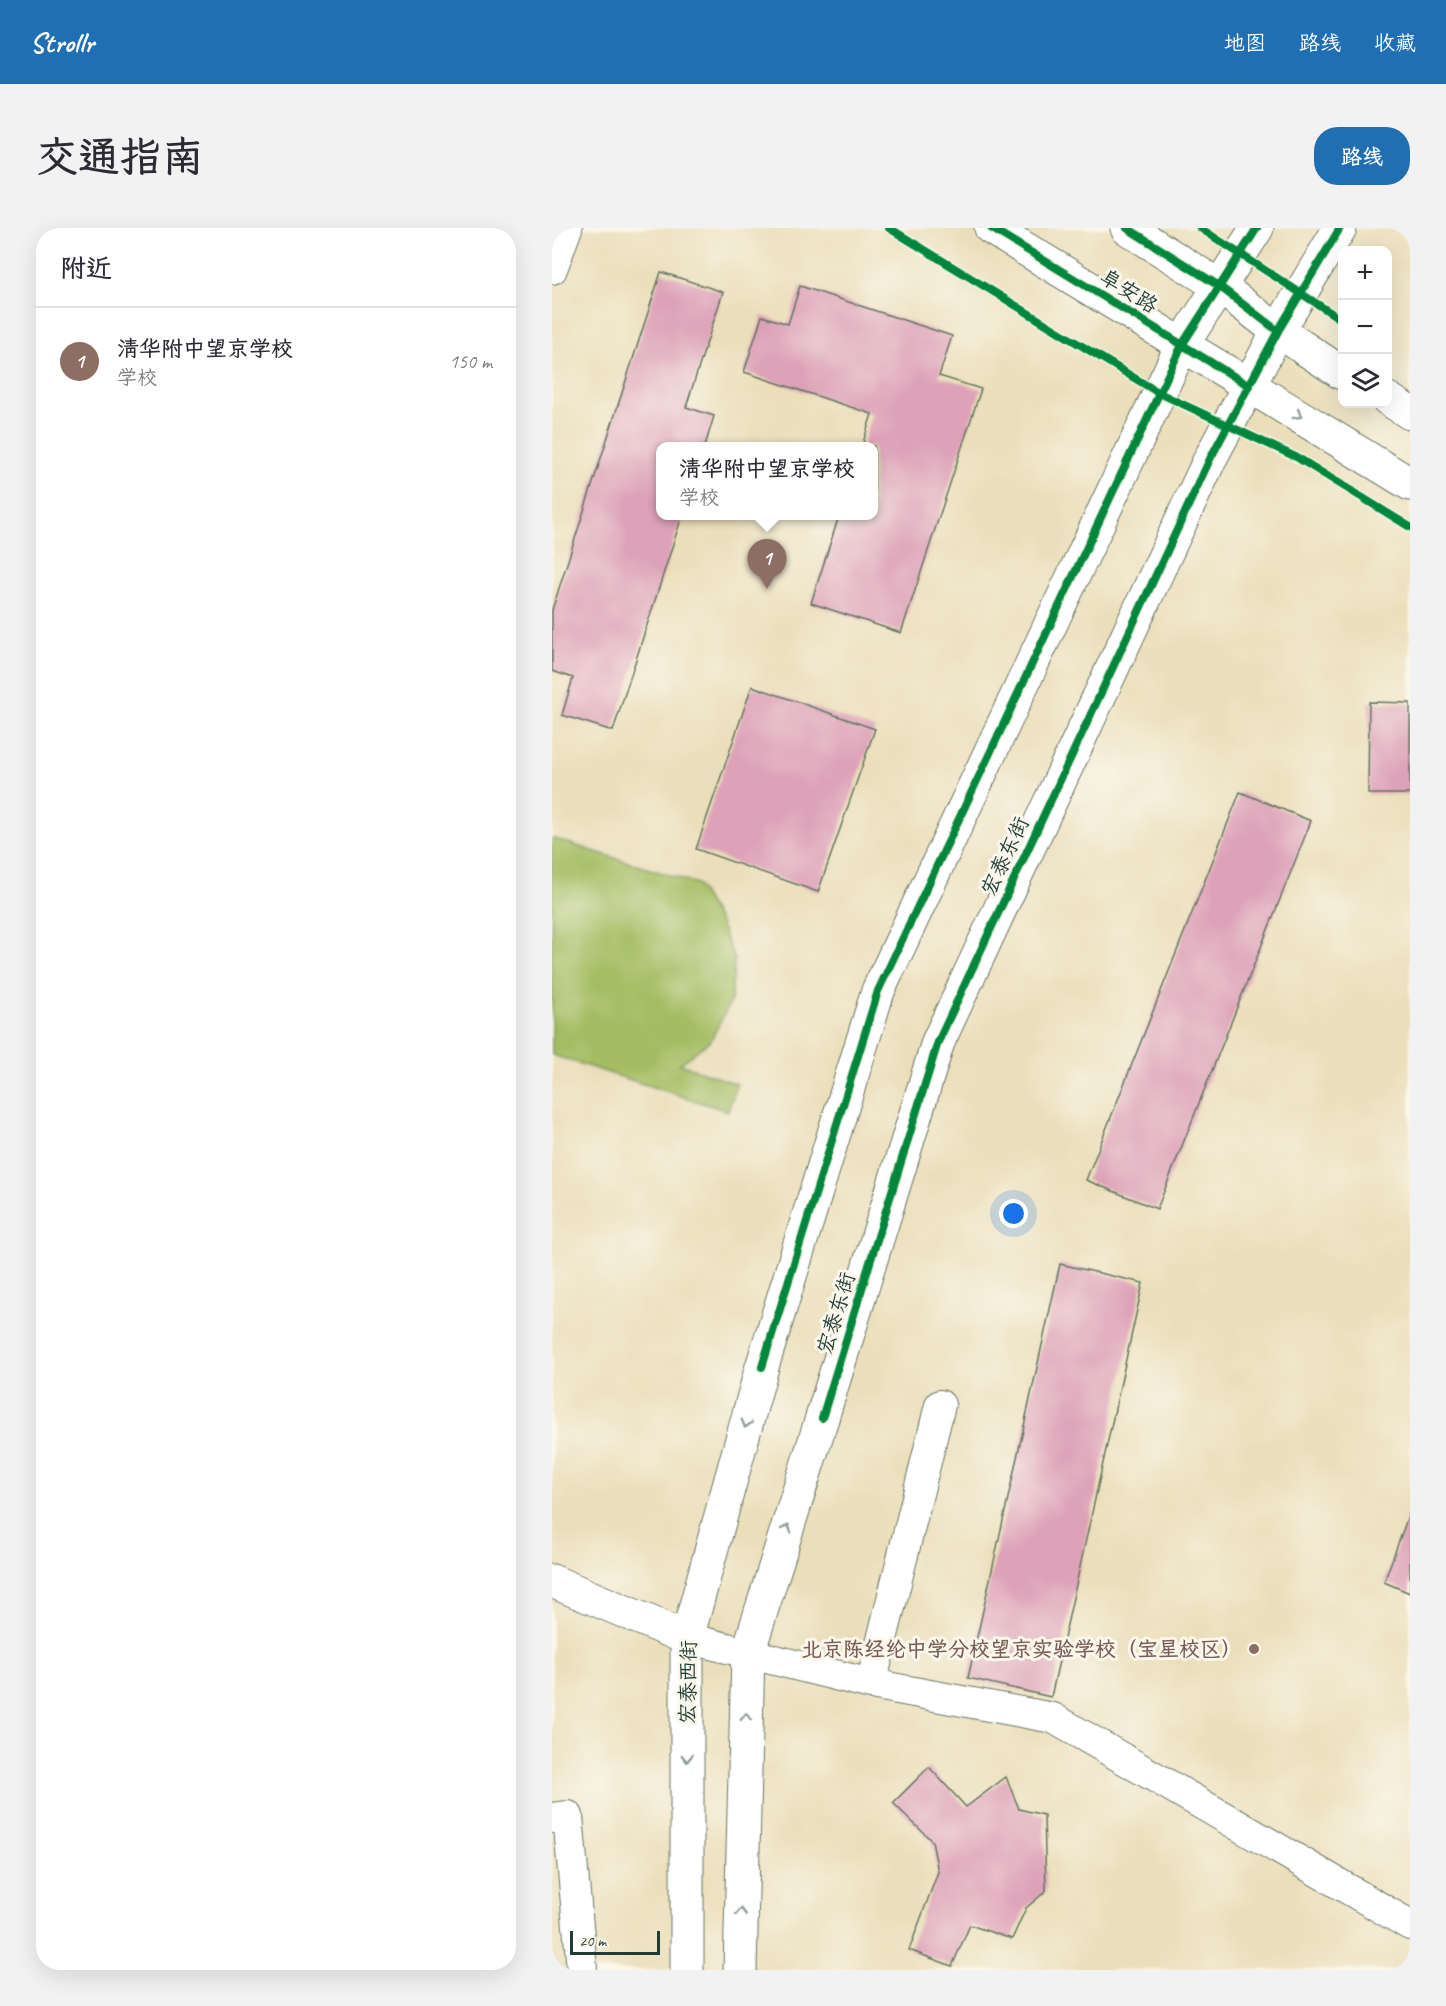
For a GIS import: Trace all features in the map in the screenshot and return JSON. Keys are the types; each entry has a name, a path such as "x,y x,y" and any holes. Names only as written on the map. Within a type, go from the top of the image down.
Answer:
{"main road":[{"name":"阜安路","path":"991,228 1410,484"},
{"path":"1127,228 1219,286 1278,332 1338,370"},
{"name":"宏泰西街","path":"687,1970 687,1638 762,1367 878,992 1182,345 1257,228"},
{"name":"宏泰东街","path":"748,1653 938,1042 1210,459 1248,385 1340,228"},
{"path":"1392,401 1410,412"},
{"path":"552,1581 687,1638"},
{"path":"740,1970 748,1653"}],"street":[{"path":"552,269 567,228"},
{"path":"872,1684 940,1405"},
{"path":"687,1638 872,1684 1053,1718 1410,1924"},
{"path":"552,1818 568,1816 582,1970"}],"green space":[{"path":"552,838 697,884 720,923 734,959 731,1001 711,1040 680,1064 737,1084 728,1111 552,1055"}],"building":[{"path":"661,272 723,292 686,407 714,416 706,442 656,442 656,520 681,520 613,731 562,715 573,678 552,671 552,610"},
{"path":"800,286 952,336 939,376 981,389 901,633 811,603 838,520 878,520 878,442 863,442 872,414 744,372 762,316 788,324"},
{"path":"752,686 875,729 818,892 696,849"},
{"path":"1369,702 1410,703 1410,794 1368,794"},
{"path":"1240,792 1311,821 1157,1209 1086,1180"},
{"path":"1060,1264 1143,1283 1051,1697 968,1678"},
{"path":"1410,1511 1410,1593 1384,1582"},
{"path":"929,1767 966,1807 1006,1777 1019,1809 1044,1815 1046,1891 1026,1908 1012,1939 970,1925 952,1966 909,1950 938,1872 932,1841 893,1803"}],"cycle path":[{"path":"889,228 1159,393 1298,458 1410,527"},
{"path":"991,228 1248,385"},
{"path":"1127,228 1219,286 1278,331"},
{"path":"1200,228 1338,317"},
{"path":"762,1367 878,991 1182,345 1257,228"},
{"path":"822,1418 938,1042 1210,459 1278,331 1340,228"}],"place":[{"name":"清华附中望京学校","path":"767,589"},
{"name":"北京陈经纶中学分校望京实验学校（宝星校区）","path":"1254,1649"}]}
